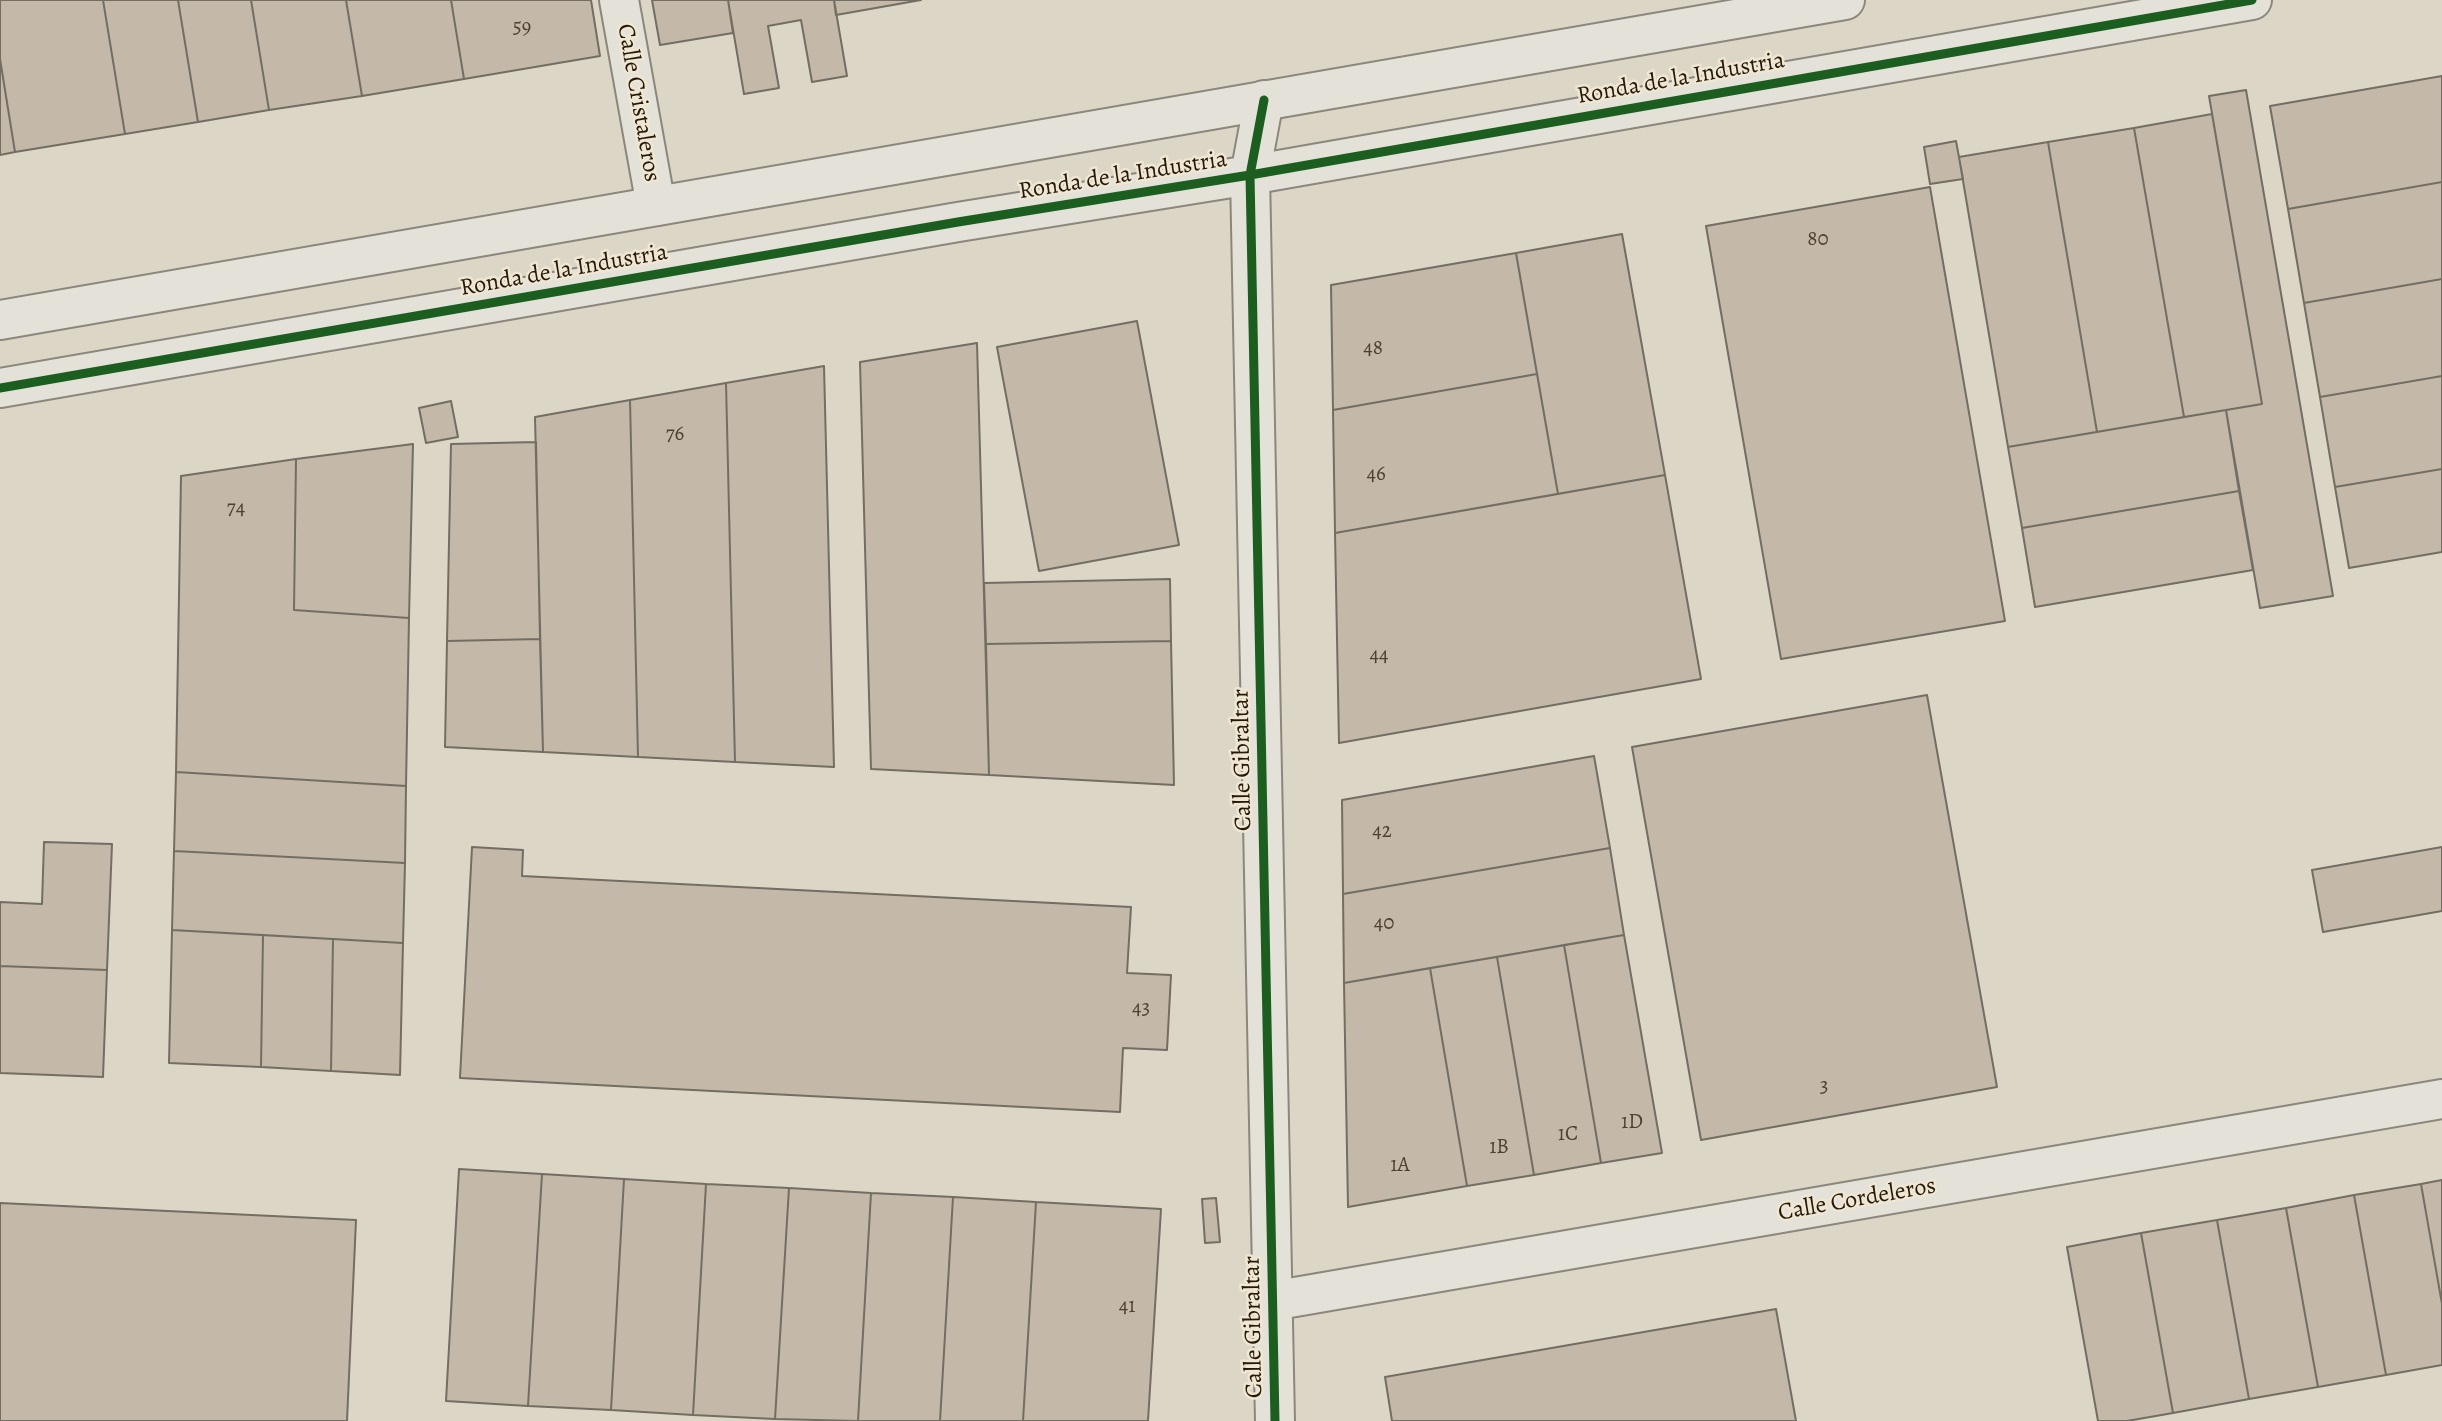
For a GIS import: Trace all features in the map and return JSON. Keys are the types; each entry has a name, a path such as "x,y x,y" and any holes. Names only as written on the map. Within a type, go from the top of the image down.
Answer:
{"street":[{"name":"Calle Cristaleros","path":"619,0 656,206"},
{"name":"Ronda de la Industria","path":"0,320 1845,0"},
{"name":"Ronda de la Industria","path":"0,388 958,222 1250,175 2252,0"},
{"name":"Calle Gibraltar","path":"1264,100 1250,175 1275,1421"},
{"name":"Calle Cordeleros","path":"1272,1301 2442,1100"}],"building":[{"path":"0,0 103,0 125,134 15,152 0,59"},
{"path":"103,0 178,0 198,122 125,134"},
{"path":"178,0 251,0 269,110 198,122"},
{"path":"251,0 346,0 362,96 269,110"},
{"path":"346,0 451,0 464,79 362,96"},
{"path":"451,0 591,0 600,56 464,79"},
{"path":"652,0 728,0 733,33 660,45"},
{"path":"728,0 834,0 847,76 812,82 801,20 768,26 779,88 744,94"},
{"path":"834,0 921,0 836,15"},
{"path":"0,59 15,152 0,155"},
{"path":"2442,76 2442,182 2288,209 2270,106"},
{"path":"2246,90 2333,596 2260,608 2226,410 2262,404 2209,96"},
{"path":"2212,114 2262,404 2184,417 2134,128"},
{"path":"2134,128 2184,417 2097,432 2048,142"},
{"path":"1956,141 1963,179 1930,184 1924,147"},
{"path":"2048,142 2097,432 2008,447 1959,157"},
{"path":"2442,182 2442,279 2304,303 2288,209"},
{"path":"1930,187 2005,621 1781,659 1706,226"},
{"path":"1622,234 1665,475 1558,494 1516,253"},
{"path":"1516,253 1537,374 1333,410 1331,285"},
{"path":"2442,279 2442,376 2320,397 2304,303"},
{"path":"1137,321 1179,545 1039,571 997,347"},
{"path":"977,343 989,775 871,769 860,362"},
{"path":"824,366 834,767 735,762 726,383"},
{"path":"1537,374 1558,494 1335,533 1333,410"},
{"path":"2442,376 2442,469 2335,487 2320,397"},
{"path":"726,383 735,762 638,757 630,400"},
{"path":"630,400 638,757 543,752 535,417"},
{"path":"451,401 458,437 426,443 419,408"},
{"path":"2226,410 2239,491 2022,528 2008,447"},
{"path":"536,442 540,639 447,641 451,444"},
{"path":"413,444 409,618 294,610 296,459"},
{"path":"296,459 294,610 409,618 406,786 176,772 181,476"},
{"path":"2442,469 2442,552 2349,568 2335,487"},
{"path":"1665,475 1701,679 1339,743 1335,533"},
{"path":"2239,491 2253,570 2035,607 2022,528"},
{"path":"1170,579 1171,641 986,644 984,583"},
{"path":"540,639 543,752 445,747 447,641"},
{"path":"1171,641 1174,785 989,775 986,644"},
{"path":"1927,695 1997,1087 1701,1140 1632,747"},
{"path":"1594,756 1610,848 1343,894 1342,800"},
{"path":"176,772 406,786 405,863 174,851"},
{"path":"44,842 112,844 107,970 0,966 0,902 42,904"},
{"path":"472,847 523,850 522,876 1131,907 1127,973 1171,975 1167,1050 1123,1048 1120,1112 460,1078"},
{"path":"2442,847 2442,911 2323,932 2312,870"},
{"path":"1610,848 1624,935 1344,983 1343,894"},
{"path":"174,851 405,863 403,943 172,930"},
{"path":"172,930 263,935 261,1067 169,1063"},
{"path":"263,935 333,939 331,1071 261,1067"},
{"path":"1624,935 1662,1153 1601,1163 1564,945"},
{"path":"333,939 403,943 400,1075 331,1071"},
{"path":"1564,945 1601,1163 1534,1175 1497,957"},
{"path":"1497,957 1534,1175 1467,1186 1430,968"},
{"path":"0,966 107,970 103,1077 0,1073"},
{"path":"1430,968 1467,1186 1348,1207 1344,983"},
{"path":"459,1169 542,1174 528,1406 446,1401"},
{"path":"542,1174 624,1179 611,1410 528,1406"},
{"path":"624,1179 706,1184 693,1415 611,1410"},
{"path":"2442,1180 2442,1304 2421,1184"},
{"path":"706,1184 789,1188 775,1419 693,1415"},
{"path":"2421,1184 2442,1304 2442,1365 2386,1375 2354,1195"},
{"path":"789,1188 871,1193 858,1421 775,1419"},
{"path":"871,1193 953,1197 940,1421 858,1421"},
{"path":"2354,1195 2386,1375 2318,1387 2286,1208"},
{"path":"953,1197 1036,1202 1023,1421 940,1421"},
{"path":"1216,1198 1220,1242 1205,1243 1202,1199"},
{"path":"1036,1202 1161,1209 1148,1421 1023,1421"},
{"path":"0,1203 356,1220 347,1421 0,1421"},
{"path":"2286,1208 2318,1387 2249,1399 2217,1220"},
{"path":"2217,1220 2249,1399 2173,1413 2141,1233"},
{"path":"2141,1233 2173,1413 2127,1421 2098,1421 2067,1247"},
{"path":"1776,1309 1796,1421 1392,1421 1385,1377"}],"cycle path":[{"path":"0,388 958,222 1250,175 2252,0"},
{"path":"1264,100 1250,175 1275,1421"}]}
